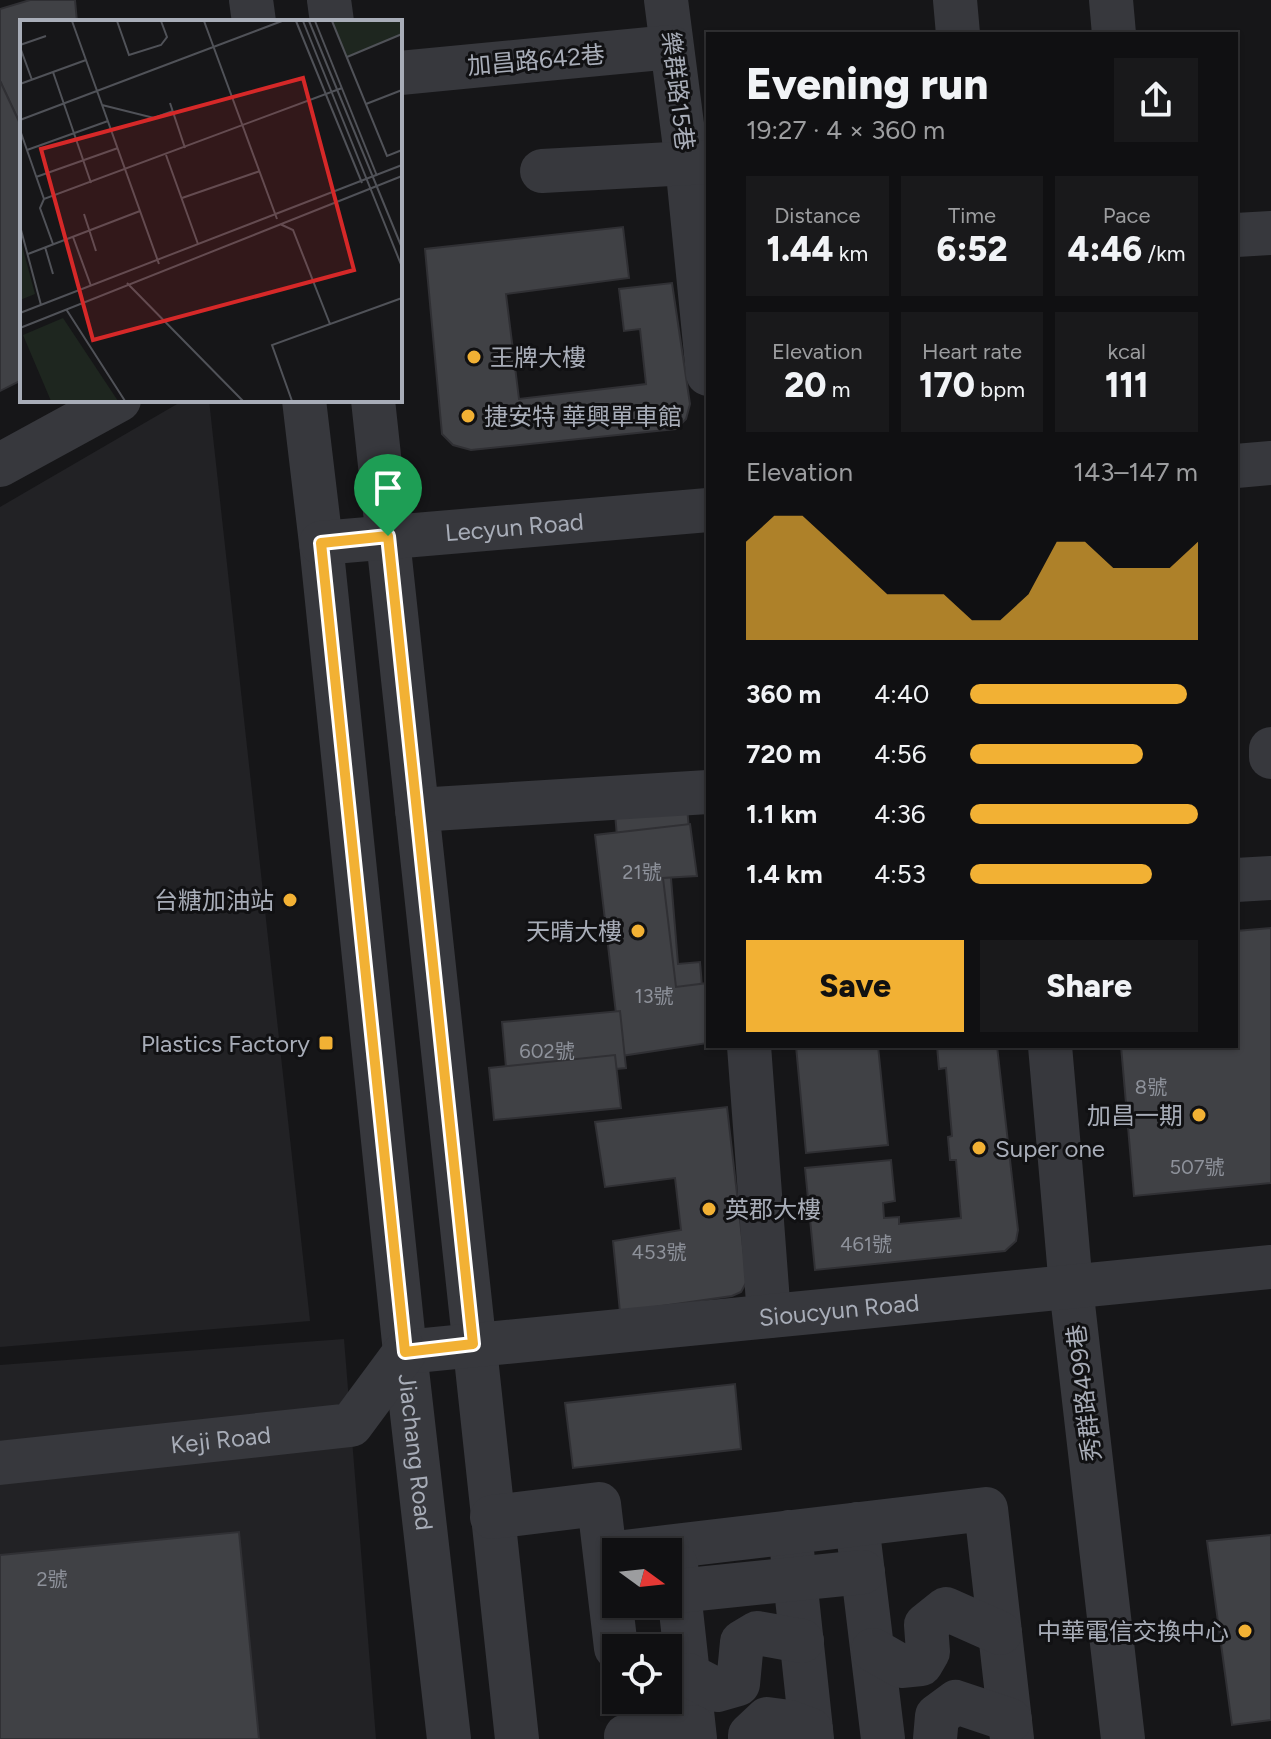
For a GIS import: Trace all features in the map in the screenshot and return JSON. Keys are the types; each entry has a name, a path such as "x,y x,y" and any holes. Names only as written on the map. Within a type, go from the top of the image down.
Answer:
{"street":[{"path":"251,0 254,20"},
{"path":"329,0 332,20"},
{"name":"樂群路15巷","path":"666,0 685,74 698,162 706,332"},
{"path":"955,0 958,32"},
{"path":"1111,0 1114,32"},
{"name":"加昌路642巷","path":"402,73 685,74"},
{"path":"542,171 698,162"},
{"path":"1238,235 1271,233"},
{"path":"0,465 115,402"},
{"name":"Jiachang Road","path":"304,402 449,1739"},
{"path":"373,402 517,1739"},
{"path":"1238,466 1271,463"},
{"name":"Lecyun Road","path":"321,543 706,510"},
{"path":"1271,749 1271,757"},
{"path":"417,810 706,792"},
{"path":"1238,880 1271,878"},
{"path":"749,1048 769,1316"},
{"name":"秀群路499巷","path":"1050,1048 1071,1287 1123,1739"},
{"name":"Sioucyun Road","path":"405,1352 1271,1267"},
{"name":"Keji Road","path":"0,1463 351,1425 405,1352"},
{"path":"492,1517 599,1504 610,1538"},
{"path":"682,1545 986,1509 1011,1729"},
{"path":"750,1739 750,1735 767,1719 811,1727 881,1721 857,1524"},
{"path":"790,1532 811,1727"},
{"path":"682,1594 799,1613 868,1612"},
{"path":"868,1612 901,1666 921,1664 928,1652 926,1625 946,1609 1000,1633"},
{"path":"682,1655 717,1690 738,1684 742,1642 799,1613"},
{"path":"625,1725 694,1733 678,1618"},
{"path":"935,1739 937,1716 956,1702 1011,1729"}],"shaded area":[{"path":"181,402 209,402 310,1321 0,1347 0,507"},
{"path":"344,1339 376,1739 0,1739 0,1365"}],"building":[{"path":"30,0 75,0 77,20 20,20 20,124 0,81 0,9"},
{"path":"0,81 20,124 20,381 0,391"},
{"name":"王牌大樓","path":"623,227 629,278 506,294 519,399 646,384 640,329 624,331 619,289 672,283 690,404 686,419 676,429 471,450 453,445 442,434 425,249"},
{"name":"天晴大樓","path":"687,807 692,863 670,866 678,964 700,962 705,1023 633,1029 615,813"},
{"name":"天晴大樓","path":"690,824 697,876 663,878 676,987 706,983 706,1043 621,1056 595,835"},
{"name":"加昌一期","path":"1271,928 1271,1183 1134,1196 1121,1048 1238,1048 1238,931"},
{"path":"620,1011 626,1068 507,1079 502,1022"},
{"path":"796,1048 878,1048 888,1145 806,1153"},
{"name":"Super one","path":"937,1048 997,1048 1018,1230 1016,1241 1005,1251 815,1270 805,1168 891,1160 895,1201 883,1203 884,1218 899,1217 899,1224 961,1218 956,1160 950,1160 948,1137 952,1136 946,1068 939,1069"},
{"path":"615,1055 621,1108 494,1120 489,1068"},
{"name":"英郡大樓","path":"727,1107 747,1281 741,1292 732,1296 620,1312 613,1241 681,1230 675,1178 605,1187 595,1122"},
{"path":"735,1384 741,1449 573,1468 565,1403"},
{"path":"239,1532 259,1739 0,1739 0,1555"},
{"name":"中華電信交換中心","path":"1271,1535 1271,1720 1232,1725 1207,1541"}],"place":[{"name":"王牌大樓","path":"474,357"},
{"name":"捷安特 華興單車館","path":"468,416"},
{"name":"台糖加油站","path":"290,900"},
{"name":"天晴大樓","path":"638,931"},
{"name":"Plastics Factory","path":"326,1043"},
{"name":"加昌一期","path":"1199,1115"},
{"name":"Super one","path":"979,1148"},
{"name":"英郡大樓","path":"709,1209"},
{"name":"中華電信交換中心","path":"1245,1631"}],"route":[{"path":"388,536 473,1344 405,1352 321,543 388,536"}]}
